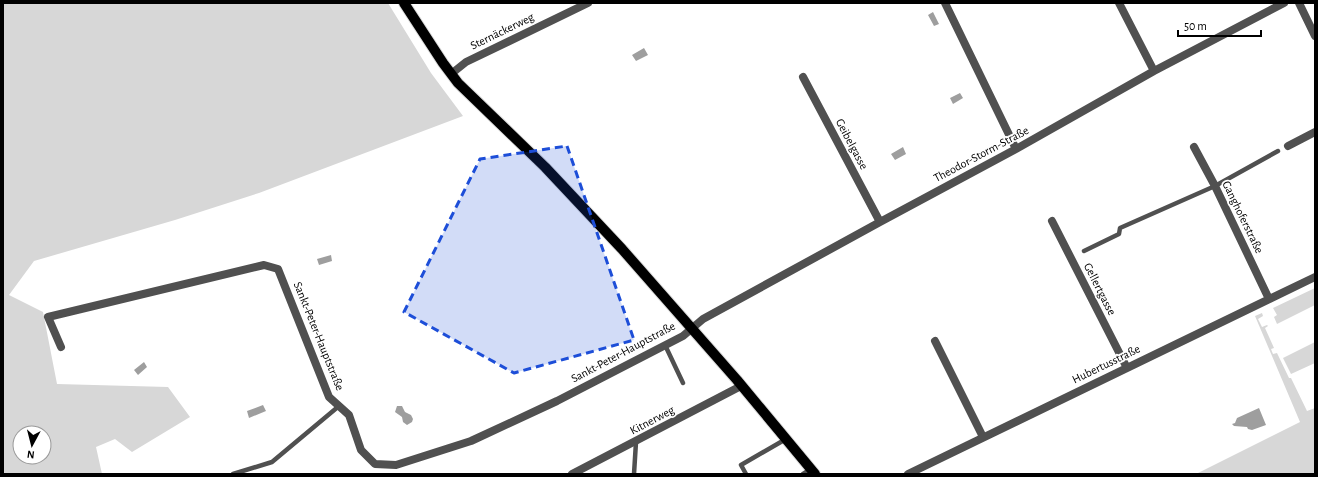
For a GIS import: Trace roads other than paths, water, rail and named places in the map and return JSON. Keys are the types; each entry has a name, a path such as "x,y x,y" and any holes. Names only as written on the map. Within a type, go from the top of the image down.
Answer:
{"main road":[{"name":"Sankt-Peter-Hauptstraße","path":"404,3 451,74 474,100 545,167 622,249 692,328 786,439 810,472"}],"street":[{"name":"Sternäckerweg","path":"451,74 466,62 588,3"},
{"path":"945,3 1016,149"},
{"path":"1119,3 1154,71"},
{"name":"Theodor-Storm-Straße","path":"692,328 703,319 1016,149 1154,71 1284,3"},
{"path":"1299,3 1315,36"},
{"name":"Geibelgasse","path":"802,77 880,222"},
{"path":"1288,146 1315,132"},
{"name":"Ganghoferstraße","path":"1194,146 1215,186 1269,299"},
{"name":"Gellertgasse","path":"1052,221 1127,368"},
{"name":"Sankt-Peter-Hauptstraße","path":"61,347 48,316 264,265 278,269 329,397 349,416 361,450 375,464 396,465 471,441 557,401 683,336 692,328"},
{"name":"Hubertusstraße","path":"908,474 1315,277"},
{"path":"935,341 983,437"},
{"name":"Kitnerweg","path":"572,474 741,386"}],"lane":[{"path":"1084,251 1119,234 1120,228 1215,186 1278,151"},
{"path":"665,345 683,383"},
{"path":"233,474 272,462 339,406"},
{"path":"746,474 741,465 786,439"},
{"path":"634,474 636,442"}]}
